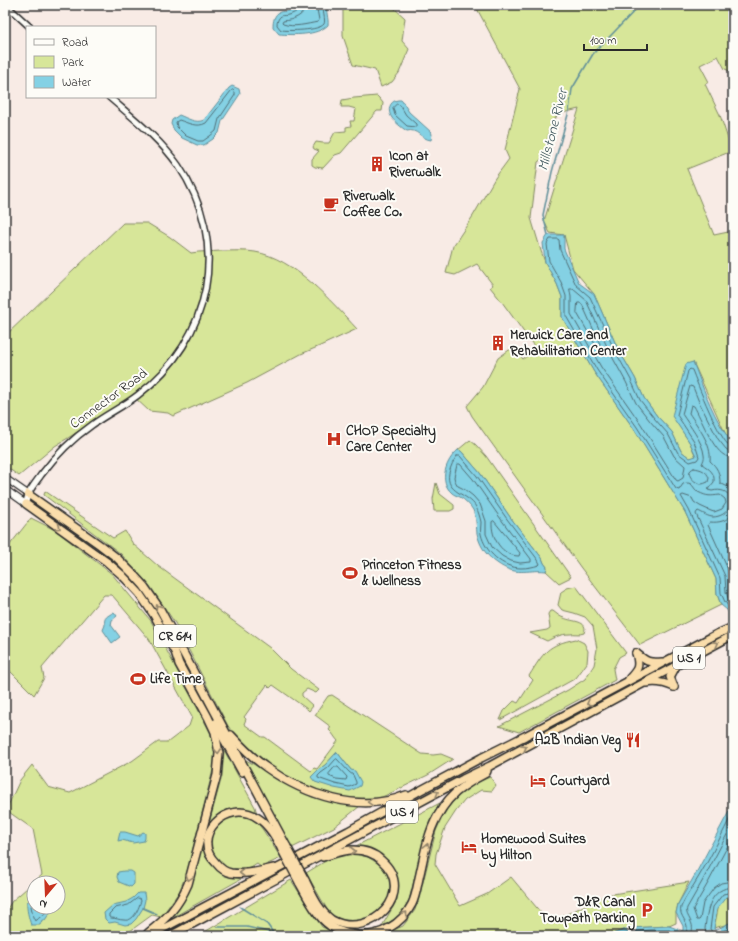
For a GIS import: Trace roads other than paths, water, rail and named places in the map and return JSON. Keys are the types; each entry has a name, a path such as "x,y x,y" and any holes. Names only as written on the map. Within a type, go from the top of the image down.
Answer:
{"highway":[{"name":"CR 614","path":"28,494 112,554 144,586 160,609 224,727"},
{"name":"CR 614","path":"26,504 107,562 122,575 139,594 154,615 175,652"},
{"name":"US 1","path":"149,936 348,831 421,790 624,685 733,626"},
{"name":"US 1","path":"170,936 733,635"},
{"path":"175,652 183,663 278,841"},
{"path":"144,936 172,912 185,890 190,877 218,770 219,753 215,732 179,664 175,652"},
{"path":"624,685 637,670 639,665 636,653 649,662 664,662"},
{"path":"645,683 661,682 674,687 670,677 676,665"},
{"path":"224,727 246,751 266,768 294,784 326,796 353,802 372,802 390,800 421,790"},
{"path":"224,727 284,848 302,881 324,913 340,925 357,928 373,924 387,912 394,893 393,878 388,867 379,858 368,852 346,850 315,859"},
{"path":"302,881 309,900 320,917 328,925 335,929 348,934 365,935 375,934 389,928 399,921 409,910 412,904 429,835 433,824 443,807 461,788 486,773 490,766"},
{"path":"280,867 246,874 230,873 223,870 214,861 208,850 207,843 209,834 216,822 228,814 238,812 248,813 257,817 284,848"}],"main road":[{"name":"CR 614","path":"5,478 28,494"},
{"name":"CR 614","path":"5,489 26,504"}],"street":[{"path":"6,5 29,26"},
{"name":"Connector Road","path":"28,494 53,459 64,448 92,425 138,396 169,366 189,336 198,317 203,301 208,270 208,248 204,220 193,191 174,159 146,129 110,98"},
{"path":"19,498 28,494"},
{"path":"26,504 28,494"}],"water":[{"path":"299,5 328,5 328,25 323,29 311,33 279,34 273,27 276,14"},
{"path":"232,86 239,89 240,94 222,121 219,133 213,139 204,145 197,145 182,138 174,130 171,124 172,120 179,115 195,121 204,120"},
{"path":"401,100 409,112 431,132 431,140 424,138 414,131 407,131 393,120 389,109 393,102"},
{"path":"548,235 564,235 564,249 579,283 594,294 617,347 635,378 644,398 657,416 672,432 681,451 690,458 696,456 690,443 672,416 686,364 693,362 715,415 726,435 733,444 733,620 727,610 721,605 717,594 716,579 685,512 634,429 594,372 562,317 562,297 545,262 543,243"},
{"path":"458,450 461,451 480,473 510,517 542,558 547,567 546,571 521,572 510,570 494,561 485,552 477,535 476,519 473,510 469,504 452,493 445,483 445,471 447,465"},
{"path":"114,612 117,616 112,620 111,625 120,637 112,643 103,630 105,618"},
{"path":"337,752 351,770 355,771 361,782 360,786 350,791 315,782 311,777"},
{"path":"733,804 733,896 726,897 717,909 714,929 716,930 729,923 733,923 733,936 606,936 630,928 669,926 683,931 683,926 676,913 678,904"},
{"path":"120,832 138,836 143,832 145,833 145,838 144,841 133,843 122,840 118,841"},
{"path":"131,871 134,873 134,884 131,887 119,882 117,877 118,872"},
{"path":"138,893 144,893 145,900 143,908 131,924 125,925 115,922 109,923 105,919 104,913 113,905 126,902"},
{"path":"28,915 48,915 45,920 42,920 40,925 31,925"}],"waterway":[{"name":"Millstone River","path":"548,235 543,215 552,172 569,111 572,89 593,54 640,5"},
{"path":"240,907 267,924 274,934 278,936"},
{"path":"143,908 157,914"},
{"path":"217,927 247,927 273,933"}],"place":[{"name":"Icon at Riverwalk","path":"377,164"},
{"name":"Riverwalk Coffee Co.","path":"331,204"},
{"name":"Merwick Care and Rehabilitation Center","path":"498,343"},
{"name":"CHOP Specialty Care Center","path":"334,439"},
{"name":"Princeton Fitness & Wellness","path":"350,573"},
{"name":"Life Time","path":"138,679"},
{"name":"A2B Indian Veg","path":"633,740"},
{"name":"Courtyard","path":"538,781"},
{"name":"Homewood Suites by Hilton","path":"469,847"},
{"name":"D&R Canal Towpath Parking","path":"647,910"}]}
